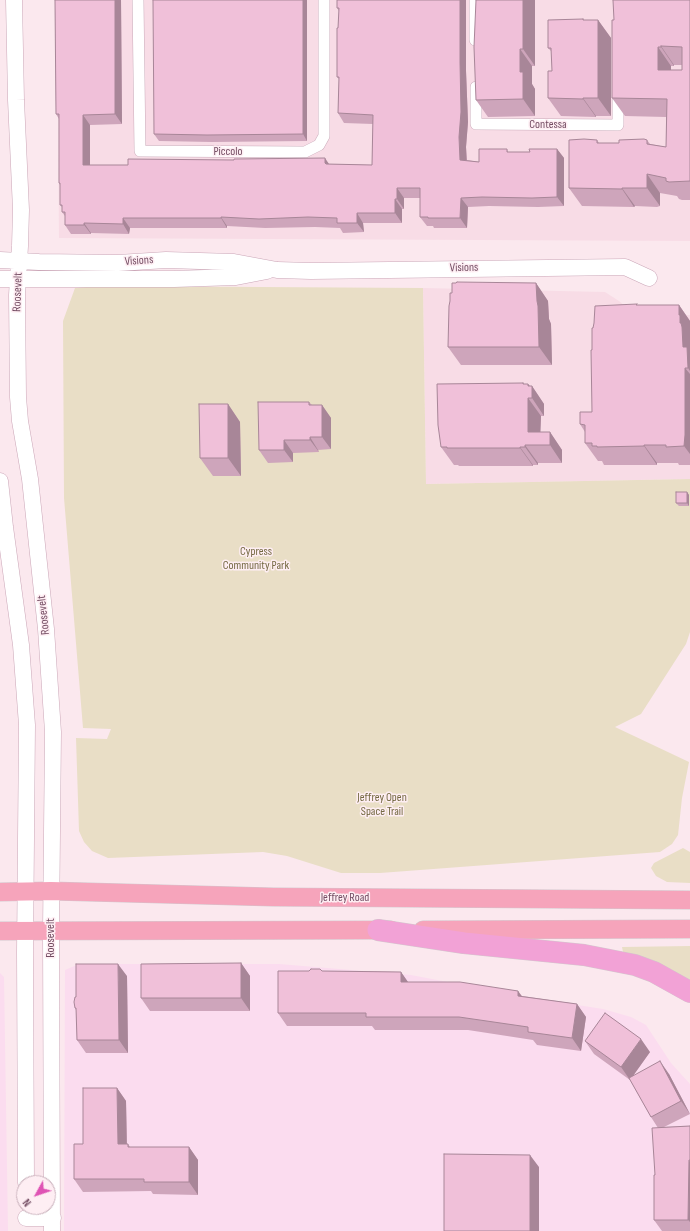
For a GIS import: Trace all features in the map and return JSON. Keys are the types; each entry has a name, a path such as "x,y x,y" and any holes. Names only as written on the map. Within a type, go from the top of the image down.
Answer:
{"highway":[{"path":"378,930 464,943 591,956 634,965 648,970 672,981 690,992"}],"main road":[{"name":"Jeffrey Road","path":"0,892 52,891 273,898 690,900"},
{"path":"0,931 690,929"}],"street":[{"name":"Roosevelt","path":"14,0 16,100 21,210 18,279 18,397 20,420 30,479 46,629 53,732 51,931 52,1224"},
{"name":"Piccolo","path":"138,0 140,151 305,152 319,145 324,136 324,0"},
{"path":"475,0 475,51"},
{"name":"Contessa","path":"476,80 476,124 610,125 618,125 618,81"},
{"name":"Visions","path":"0,260 118,263 166,260 234,262 276,270"},
{"name":"Visions","path":"0,279 167,279 236,277 276,270 626,267 649,278"},
{"path":"0,481 21,646 27,726 26,1175"},
{"path":"26,1219 52,1224"}],"shaded area":[{"path":"57,0 690,0 690,241 59,238"},
{"path":"423,288 605,292 626,307 658,316 690,315 690,479 426,484"},
{"path":"79,964 279,964 411,975 526,997 603,1009 631,1017 646,1025 671,1063 690,1084 690,1231 64,1231 65,970"},
{"path":"0,973 4,977 8,1231 0,1231"}],"green space":[{"name":"Cypress Community Park","path":"98,286 423,288 426,484 690,479 690,632 686,644 641,714 615,727 689,762 682,798 678,835 672,844 660,852 380,873 341,873 287,856 263,852 108,858 92,851 84,842 79,831 76,738 107,739 111,729 83,728 64,498 63,321 75,288"},
{"path":"683,848 690,852 690,883 667,882 656,876 651,868 654,863"},
{"path":"690,946 690,981 670,969 623,952 622,947"}],"building":[{"path":"55,0 115,0 115,114 83,115 83,165 128,165 128,159 234,160 325,158 326,164 372,165 373,115 338,113 339,77 337,77 337,28 339,8 337,8 337,0 460,0 460,160 479,162 479,149 507,149 507,152 530,152 529,149 557,149 557,197 461,198 460,218 428,218 420,217 420,188 397,188 395,213 357,213 357,223 337,223 337,218 308,217 259,219 221,217 123,218 123,224 84,223 84,225 65,225 65,212 62,212 62,205 60,205 59,183 59,114 56,114"},
{"path":"153,0 303,0 303,134 154,134"},
{"path":"476,0 523,0 523,49 520,49 520,72 523,72 523,99 476,100 474,47"},
{"path":"613,0 690,0 690,181 669,182 666,181 666,178 647,174 647,188 569,188 569,140 584,139 597,140 597,143 619,143 619,140 644,139 647,140 647,144 666,147 667,99 612,98 612,20 614,20","holes":["658,47 682,47 682,70 658,70"]},
{"path":"548,20 598,20 598,98 548,98 548,71 552,71 551,48 548,48"},
{"path":"452,283 536,283 539,347 448,347 450,293 452,293"},
{"path":"637,304 636,305 679,305 683,347 687,347 688,368 685,368 684,446 666,447 666,445 644,445 597,447 592,446 592,443 585,443 585,425 580,424 580,412 592,412 591,350 595,306"},
{"path":"437,384 528,384 528,386 532,386 532,398 528,398 528,432 550,432 550,445 525,445 525,447 520,448 441,447 438,425"},
{"path":"258,402 309,402 309,405 322,405 322,437 310,437 310,440 284,440 284,450 259,450"},
{"path":"199,404 228,404 228,458 200,458"},
{"path":"676,492 687,492 687,503 676,503"},
{"path":"241,963 241,998 141,998 141,964"},
{"path":"76,964 118,964 119,1040 77,1040 76,1008 74,1002 76,997"},
{"path":"311,969 320,969 322,971 401,972 401,982 460,982 518,991 518,996 577,1004 572,1038 528,1032 528,1027 459,1017 366,1017 366,1013 278,1013 278,971 309,971"},
{"path":"605,1013 641,1039 621,1067 585,1041"},
{"path":"660,1061 681,1101 651,1117 629,1078"},
{"path":"83,1088 117,1088 118,1144 128,1144 128,1147 189,1147 189,1182 144,1182 144,1179 74,1179 74,1144 83,1144"},
{"path":"690,1126 688,1220 654,1220 655,1175 652,1128"},
{"path":"444,1154 530,1155 530,1231 444,1231"}],"park label":[{"name":"Jeffrey Open Space Trail","path":"382,805"}]}
